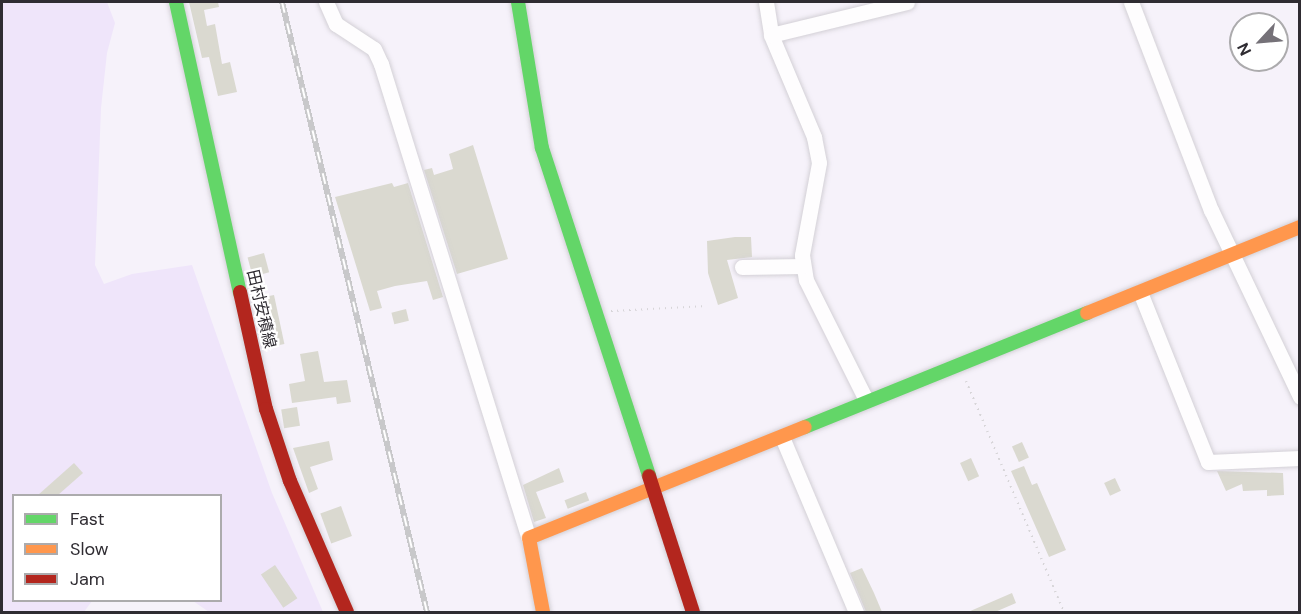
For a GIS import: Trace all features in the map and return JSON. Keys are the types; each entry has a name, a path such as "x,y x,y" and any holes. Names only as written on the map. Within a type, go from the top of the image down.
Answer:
{"street":[{"name":"田村安積線","path":"176,2 266,409 290,482 347,612"},
{"path":"326,2 336,24 374,49 381,64 529,538 543,612"},
{"path":"518,2 542,148 693,612"},
{"path":"766,2 771,35 814,137 819,163 803,266 819,309 866,399"},
{"path":"771,35 907,2"},
{"path":"1131,2 1231,255 1299,397"},
{"path":"529,538 782,437 866,399 1299,228"},
{"path":"742,267 803,266"},
{"path":"1140,292 1208,462 1299,458"},
{"path":"782,437 856,612"}],"path":[{"path":"597,312 707,306"},
{"path":"959,364 1064,612"}],"shaded area":[{"path":"2,2 107,2 115,23 107,53 101,108 95,265 104,284 132,274 192,265 272,493 323,612 209,612 194,602 222,602 222,494 12,494 12,602 91,602 84,612 2,612"}],"building":[{"path":"189,2 218,2 219,7 204,10 207,26 215,24 222,64 230,62 237,92 218,96 209,57 202,58"},
{"path":"473,145 508,259 457,274 424,170 432,168 434,175 453,169 449,154"},
{"path":"392,183 394,187 408,183 443,297 433,300 427,281 395,286 377,291 382,308 370,311 335,197"},
{"path":"751,237 752,257 727,260 738,298 718,305 708,273 707,241"},
{"path":"264,253 269,272 253,277 248,257"},
{"path":"274,295 284,344 270,347 259,298"},
{"path":"406,309 409,321 394,324 391,313"},
{"path":"318,351 324,382 347,380 351,402 337,404 336,397 292,403 289,384 305,381 300,354"},
{"path":"297,407 300,426 284,428 281,410"},
{"path":"329,441 333,460 310,467 318,489 309,493 293,448"},
{"path":"1022,442 1029,458 1019,462 1012,446"},
{"path":"971,458 979,476 968,481 960,463"},
{"path":"74,463 83,473 59,494 39,494"},
{"path":"1024,466 1032,485 1037,483 1066,550 1049,557 1011,471"},
{"path":"559,468 564,482 536,492 546,518 534,522 523,485"},
{"path":"1217,471 1283,473 1284,495 1267,496 1267,490 1243,491 1242,484 1226,491"},
{"path":"1115,478 1121,491 1110,496 1104,483"},
{"path":"586,492 589,500 568,509 565,500"},
{"path":"341,506 352,536 331,544 320,514"},
{"path":"275,565 297,598 283,608 261,575"},
{"path":"862,568 882,612 866,612 850,573"},
{"path":"1012,593 1016,603 995,612 968,612"}],"railway":[{"path":"282,2 427,612"}],"traffic: fast":[{"path":"176,2 240,292"},
{"path":"518,2 542,148 649,476"},
{"path":"805,427 1087,313"}],"traffic: slow":[{"path":"1087,313 1300,227"},
{"path":"543,612 529,538 805,427"}],"traffic: jam":[{"path":"240,292 266,409 290,481 347,612"},
{"path":"649,476 693,612"}]}
